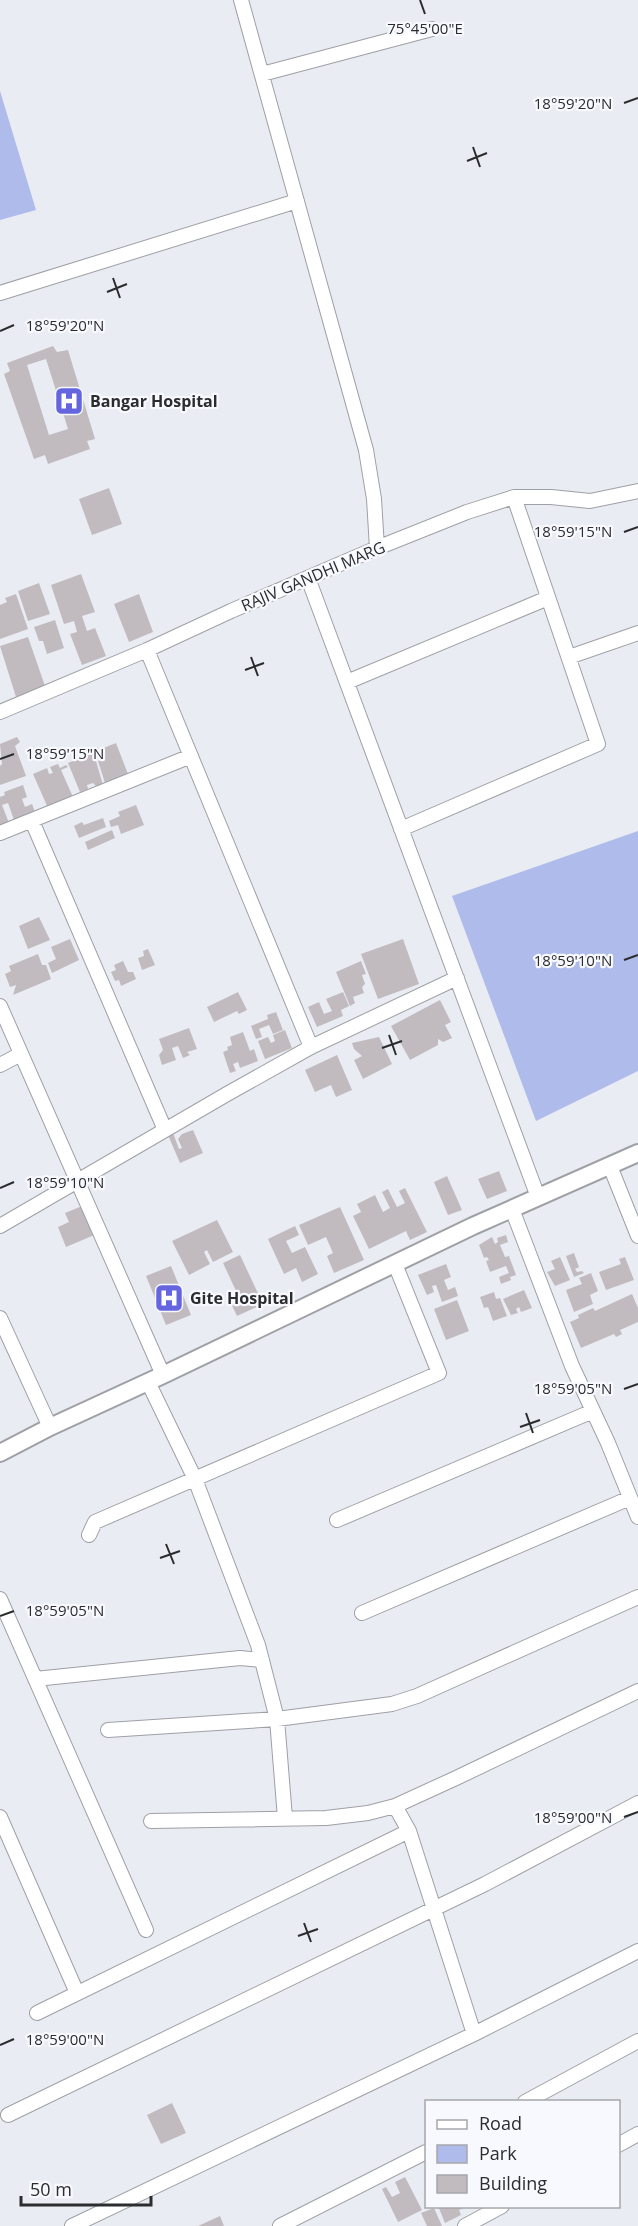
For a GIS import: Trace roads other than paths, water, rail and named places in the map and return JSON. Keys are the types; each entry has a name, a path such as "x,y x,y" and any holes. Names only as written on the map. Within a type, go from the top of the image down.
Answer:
{"street":[{"path":"241,0 366,450 375,499 377,549"},
{"path":"262,74 432,29"},
{"path":"0,293 297,201"},
{"name":"RAJIV GANDHI MARG","path":"0,712 308,578 467,512 514,497 551,496 590,501 638,491"},
{"path":"401,829 598,744 514,497"},
{"path":"308,578 538,1197"},
{"path":"347,682 548,598"},
{"path":"568,657 638,633"},
{"path":"147,650 311,1047"},
{"path":"0,833 191,756"},
{"path":"32,820 165,1130"},
{"path":"0,1226 311,1047 457,978"},
{"path":"0,1006 78,1182 195,1479 262,1660 277,1719 285,1818"},
{"path":"0,1065 21,1054"},
{"path":"0,1453 50,1427 395,1264 638,1153"},
{"path":"610,1166 638,1236"},
{"path":"512,1209 572,1366 638,1517"},
{"path":"88,1535 95,1522 439,1373 395,1264"},
{"path":"0,1318 50,1427"},
{"path":"337,1520 593,1411"},
{"path":"362,1614 630,1498"},
{"path":"108,1730 277,1719 392,1704 417,1696 638,1597"},
{"path":"0,1599 146,1930"},
{"path":"35,1679 240,1658 262,1660"},
{"path":"151,1821 326,1818 368,1813 395,1806 516,1751 638,1691"},
{"path":"8,2115 485,1884 638,1803"},
{"path":"395,1806 409,1831 474,2034"},
{"path":"0,1817 77,1993"},
{"path":"37,2013 409,1831"},
{"path":"72,2226 474,2034 638,1951"},
{"path":"529,2100 638,2041"},
{"path":"620,2144 638,2134"},
{"path":"280,2226 425,2153"},
{"path":"465,2226 498,2208"}],"place":[{"name":"Bangar Hospital","path":"69,401"},
{"name":"Gite Hospital","path":"169,1298"}]}
